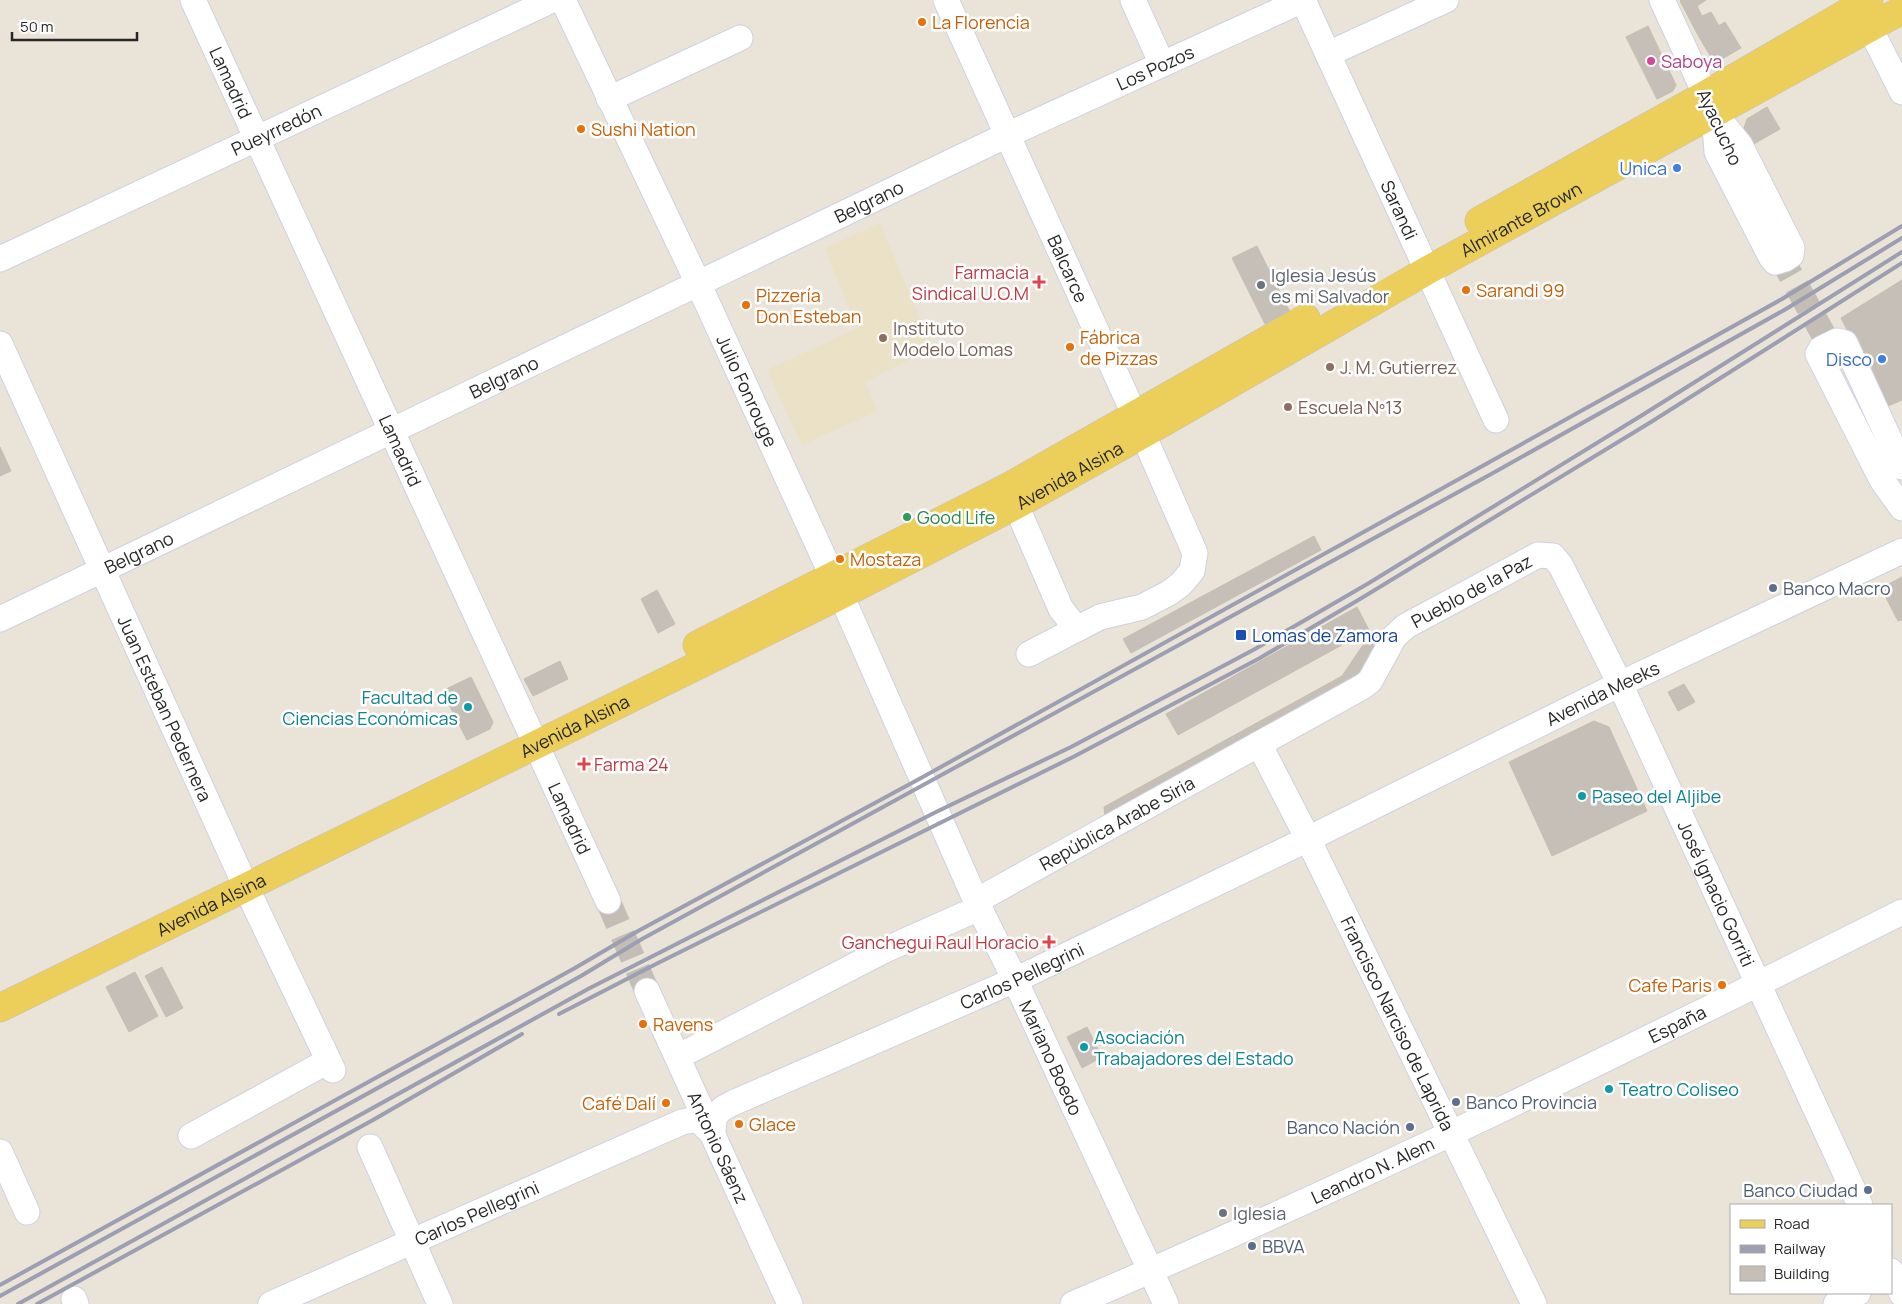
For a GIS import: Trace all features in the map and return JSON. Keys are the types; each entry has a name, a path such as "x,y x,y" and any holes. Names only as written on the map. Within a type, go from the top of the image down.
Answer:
{"main road":[{"name":"Almirante Brown","path":"1710,104 1869,0"},
{"name":"Almirante Brown","path":"1139,425 1424,262 1710,104 1870,28 1902,10"},
{"name":"Avenida Alsina","path":"0,988 242,879 535,741 1012,496 1139,425"},
{"name":"Avenida Alsina","path":"0,1008 242,879"}],"street":[{"name":"Lamadrid","path":"194,0 608,901"},
{"name":"Pueyrredón","path":"0,259 552,0"},
{"name":"Julio Fonrouge","path":"563,0 698,283 837,586 924,785"},
{"name":"Balcarce","path":"946,0 1190,538 1195,553 1192,571 1181,584 1156,600 1142,607 1100,617 1029,654"},
{"path":"1133,0 1162,64"},
{"name":"Los Pozos","path":"1006,135 1303,0"},
{"name":"Sarandi","path":"1303,0 1496,420"},
{"path":"1328,54 1446,0"},
{"name":"Ayacucho","path":"1662,0 1779,254"},
{"path":"1870,28 1902,92"},
{"path":"609,99 740,38"},
{"path":"1710,104 1740,145 1792,248 1792,255 1785,259 1775,262 1771,257 1717,152 1710,104"},
{"name":"Belgrano","path":"0,619 1006,135"},
{"path":"1902,467 1845,342 1837,341 1821,349 1818,354 1882,480 1902,508"},
{"name":"Juan Esteban Pedernera","path":"0,344 242,879 330,1066 191,1136"},
{"path":"1836,357 1902,492"},
{"path":"1012,496 1061,609 1073,624 1079,628"},
{"name":"Avenida Meeks","path":"1308,839 1620,684 1902,551"},
{"name":"Pueblo de la Paz","path":"1258,744 1370,681 1394,637 1406,626 1538,555 1553,556"},
{"name":"José Ignacio Gorriti","path":"1553,556 1561,566 1620,684 1757,985 1860,1204"},
{"name":"Lamadrid","path":"535,741 621,901 623,910 620,914 610,919 599,911 535,741"},
{"name":"Francisco Narciso de Laprida","path":"1258,744 1308,839 1534,1304"},
{"name":"República Arabe Siria","path":"685,1053 977,904 1258,744"},
{"name":"Mariano Boedo","path":"924,785 977,904 1015,980 1166,1304"},
{"name":"Carlos Pellegrini","path":"713,1134 715,1115 721,1109 733,1103 1015,980 1308,839"},
{"name":"España","path":"1452,1134 1902,912"},
{"name":"Antonio Sáenz","path":"682,1122 687,1111 684,1094 637,991 638,983 646,979 654,985 701,1091 707,1098 716,1102 733,1103"},
{"name":"Antonio Sáenz","path":"647,991 790,1304"},
{"path":"682,1122 697,1119 713,1134"},
{"name":"Carlos Pellegrini","path":"271,1304 682,1122"},
{"name":"Leandro N. Alem","path":"1073,1304 1151,1271 1452,1134"},
{"path":"370,1147 440,1304"},
{"path":"0,1152 27,1212"},
{"path":"1836,1304 1856,1294"}],"shaded area":[{"name":"Instituto Modelo Lomas","path":"880,223 934,347 865,382 878,411 802,445 767,370 857,328 825,248"}],"building":[{"path":"1681,0 1706,0 1697,6 1702,16 1711,12 1719,26 1699,37"},
{"path":"1725,22 1741,48 1722,59 1711,57 1699,37"},
{"name":"Saboya","path":"1648,26 1676,85 1673,91 1657,99 1626,37"},
{"path":"1767,107 1780,129 1752,145 1743,131 1747,119"},
{"name":"Iglesia Jesús es mi Salvador","path":"1257,246 1290,312 1265,324 1232,258"},
{"name":"Disco","path":"1902,280 1902,400 1886,407 1841,318"},
{"path":"0,447 11,471 0,476"},
{"path":"1314,536 1321,550 1131,653 1123,639"},
{"path":"1902,577 1902,620 1898,621 1881,588"},
{"path":"657,590 675,624 658,633 641,599"},
{"path":"1357,607 1369,630 1178,735 1166,714"},
{"path":"1390,632 1366,674 1105,819 1104,807 1342,676 1365,642"},
{"path":"560,661 568,679 533,696 524,679"},
{"name":"Facultad de Ciencias Económicas","path":"471,677 493,722 490,729 467,740 442,691"},
{"path":"1684,684 1695,702 1678,711 1668,692"},
{"name":"Paseo del Aljibe","path":"1594,721 1609,727 1647,811 1552,856 1509,762"},
{"path":"162,967 183,1008 166,1017 145,976"},
{"path":"135,972 158,1016 129,1032 106,987"},
{"name":"Asociación Trabajadores del Estado","path":"1087,1027 1102,1057 1082,1068 1067,1037"}],"tunnel":[{"path":"1779,254 1836,357"},
{"path":"608,901 647,991"}],"railway":[{"path":"0,1285 575,968 638,931 921,778 1486,464 1782,299 1902,226"},
{"path":"0,1296 581,976 642,939 1493,473 1786,309 1902,238"},
{"path":"18,1304 588,989 936,812 1071,747 1255,649 1369,583 1644,414 1902,252"},
{"path":"559,1014 1075,756 1260,658 1651,422 1902,263"},
{"path":"37,1304 373,1120 522,1034"}],"place":[{"name":"La Florencia","path":"922,22"},
{"name":"Saboya","path":"1651,61"},
{"name":"Sushi Nation","path":"581,129"},
{"name":"Unica","path":"1677,168"},
{"name":"Farmacia Sindical U.O.M","path":"1039,282"},
{"name":"Iglesia Jesús es mi Salvador","path":"1261,285"},
{"name":"Sarandi 99","path":"1466,290"},
{"name":"Pizzería Don Esteban","path":"746,305"},
{"name":"Instituto Modelo Lomas","path":"883,338"},
{"name":"Fábrica de Pizzas","path":"1070,347"},
{"name":"Disco","path":"1882,359"},
{"name":"J. M. Gutierrez","path":"1330,367"},
{"name":"Escuela Nº13","path":"1288,407"},
{"name":"Good Life","path":"907,517"},
{"name":"Mostaza","path":"840,559"},
{"name":"Banco Macro","path":"1773,588"},
{"name":"Lomas de Zamora","path":"1241,635"},
{"name":"Facultad de Ciencias Económicas","path":"468,707"},
{"name":"Farma 24","path":"584,764"},
{"name":"Paseo del Aljibe","path":"1582,796"},
{"name":"Ganchegui Raul Horacio","path":"1049,942"},
{"name":"Cafe Paris","path":"1722,985"},
{"name":"Ravens","path":"643,1024"},
{"name":"Asociación Trabajadores del Estado","path":"1084,1047"},
{"name":"Teatro Coliseo","path":"1609,1089"},
{"name":"Banco Provincia","path":"1456,1102"},
{"name":"Café Dalí","path":"666,1103"},
{"name":"Glace","path":"739,1124"},
{"name":"Banco Nación","path":"1410,1127"},
{"name":"Banco Ciudad","path":"1868,1190"},
{"name":"Iglesia","path":"1223,1213"},
{"name":"BBVA","path":"1252,1246"}]}
